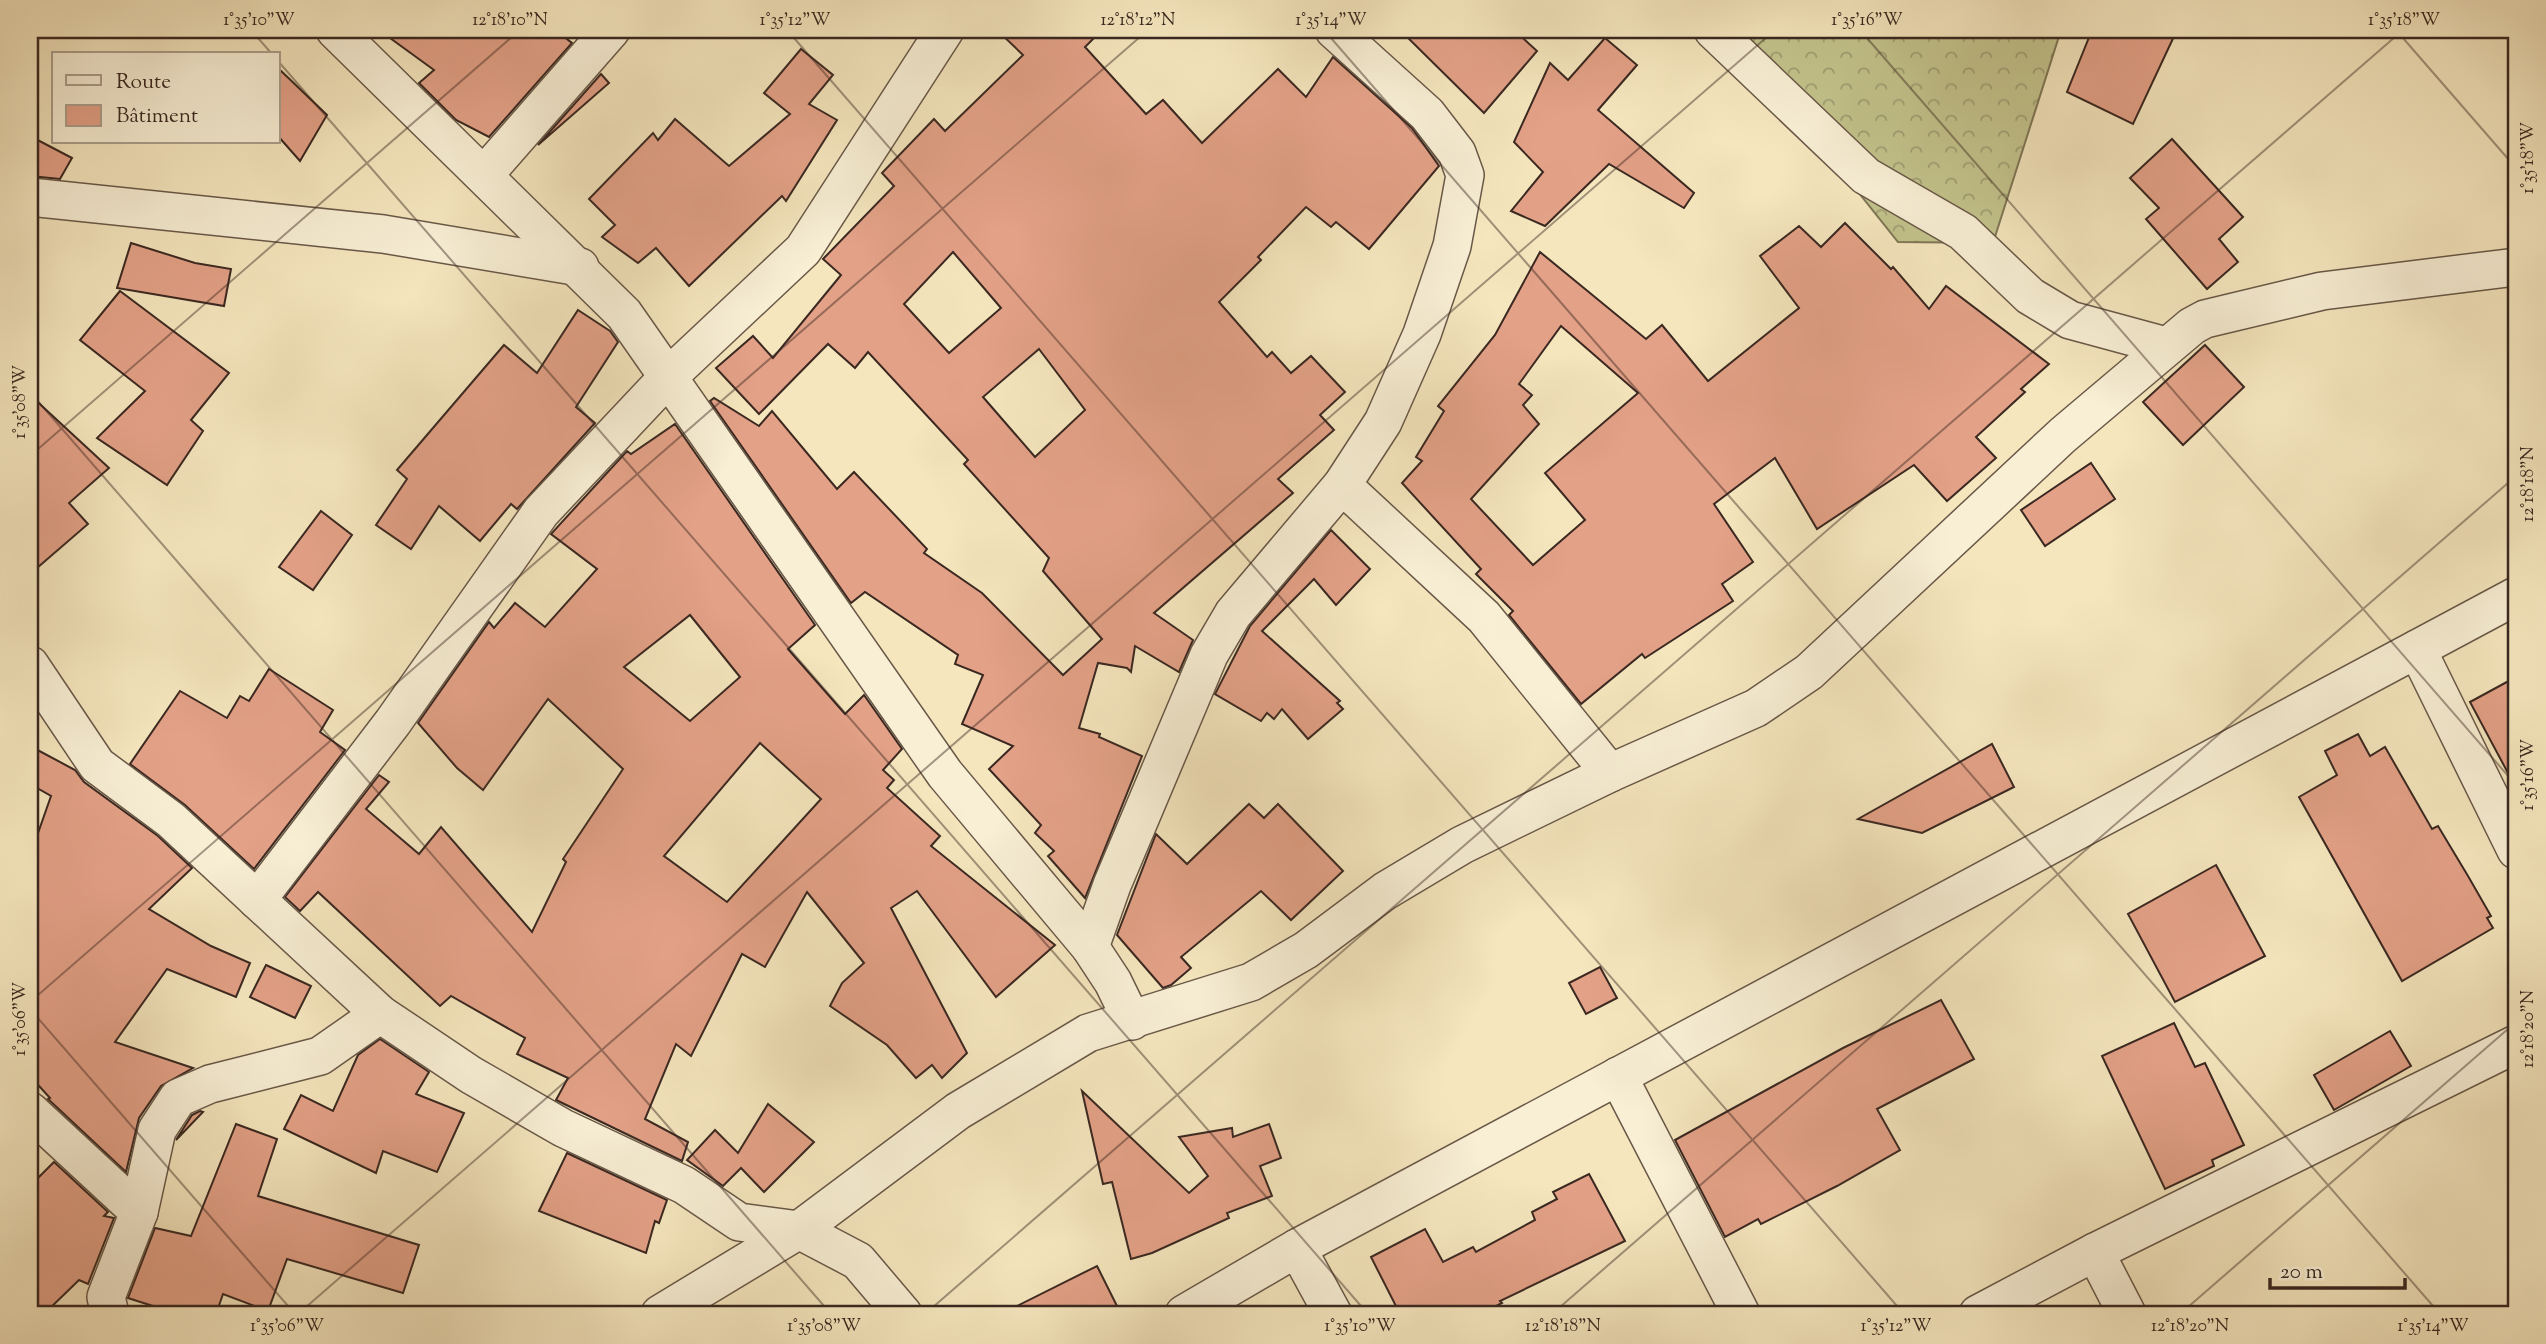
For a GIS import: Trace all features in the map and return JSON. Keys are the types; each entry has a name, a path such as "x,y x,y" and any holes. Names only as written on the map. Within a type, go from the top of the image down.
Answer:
{"street":[{"path":"335,30 580,267 624,314 945,774 1090,947 1113,982 1132,1021"},
{"path":"485,174 611,30"},
{"path":"257,900 393,722 541,512 669,376 803,250 945,30"},
{"path":"1090,947 1112,884 1209,655 1233,614 1342,485 1383,422 1422,334 1452,246 1465,175 1457,153 1427,114 1335,30"},
{"path":"1713,30 1866,176 1963,232 2030,296 2070,320 2166,346"},
{"path":"30,197 383,234 580,267"},
{"path":"660,1314 800,1230 958,1111 1088,1033 1251,982 1306,950 1385,891 1462,845 1610,773 1756,708 1809,672 1959,528 2166,346 2204,319 2322,290 2516,267"},
{"path":"1342,485 1484,617 1610,773"},
{"path":"1184,1314 1297,1248 2516,596"},
{"path":"2417,649 2516,850"},
{"path":"30,665 97,765 172,820 380,1014 528,1108 563,1128 684,1185 738,1222 800,1230 859,1261 903,1314"},
{"path":"110,1314 106,1297 139,1212 157,1130 178,1098 210,1084 320,1056 380,1014"},
{"path":"1978,1314 2095,1252 2516,1044"},
{"path":"1618,1076 1741,1314"},
{"path":"30,1112 139,1212"},
{"path":"1297,1248 1333,1314"},
{"path":"2095,1252 2127,1314"}],"green space":[{"path":"1729,30 2061,30 1993,243 1898,242"}],"building":[{"path":"379,30 555,30 572,43 489,137 456,120 419,83 434,70"},
{"path":"997,30 1102,30 1085,47 1146,114 1163,100 1202,143 1278,69 1306,97 1333,57 1412,128 1439,166 1369,249 1336,222 1331,227 1306,207 1258,257 1261,260 1219,302 1267,357 1272,352 1291,373 1311,356 1345,392 1320,415 1334,430 1278,479 1293,493 1154,613 1193,640 1179,672 1135,646 1131,672 1127,668 1098,663 1079,728 1100,734 1099,737 1142,756 1085,898 1048,856 1054,851 1035,833 1041,825 989,769 1013,746 962,724 983,675 955,664 958,655 865,592 851,603 710,401 714,398 759,426 772,411 837,489 854,472 927,549 924,553 982,593 1063,675 1102,639 1043,571 1049,558 964,464 968,460 868,352 855,368 828,344 759,414 716,368 753,336 773,358 841,275 823,259 894,186 882,173 934,119 945,131 1023,55","holes":["953,252 1001,308 949,353 904,304","1039,349 1085,410 1035,457 983,397"]},
{"path":"1400,30 1514,30 1537,51 1484,113"},
{"path":"2092,30 2177,30 2133,124 2067,92"},
{"path":"1605,38 1637,65 1598,110 1694,193 1684,208 1609,164 1545,226 1511,211 1543,172 1514,142 1550,63 1568,80"},
{"path":"801,49 833,75 809,104 837,120 786,201 782,196 689,286 656,248 638,263 602,237 615,225 589,199 653,133 658,140 675,119 729,166 790,114 764,93"},
{"path":"280,70 327,115 300,161 280,138"},
{"path":"601,74 609,83 538,145"},
{"path":"30,136 72,158 60,179 30,176"},
{"path":"2172,139 2243,217 2219,239 2238,262 2207,289 2146,219 2159,208 2130,178"},
{"path":"1845,223 1891,269 1893,267 1929,309 1946,286 2049,364 2021,389 2025,392 1976,437 1996,458 1947,501 1914,465 1817,529 1775,458 1714,504 1753,562 1722,584 1733,601 1645,658 1642,654 1581,704 1509,615 1513,611 1476,574 1481,569 1402,483 1422,461 1416,457 1444,411 1438,406 1495,335 1540,252 1646,339 1662,325 1708,381 1799,308 1760,256 1799,226 1821,247","holes":["1561,326 1638,393 1545,473 1585,520 1533,565 1471,499 1539,424 1523,405 1532,395 1519,384"]},
{"path":"131,243 195,263 231,269 224,306 117,288"},
{"path":"120,291 229,373 191,420 203,431 167,485 97,438 145,391 80,340"},
{"path":"578,310 610,331 618,342 576,407 595,423 517,509 511,504 480,541 439,506 411,549 376,525 407,479 397,470 504,345 537,373"},
{"path":"2205,345 2244,387 2183,445 2143,402"},
{"path":"30,395 109,468 69,503 88,524 30,574"},
{"path":"675,424 815,625 788,649 845,714 864,695 902,749 883,770 894,780 887,788 940,836 931,846 1055,945 996,997 917,891 891,908 967,1053 942,1078 932,1065 916,1078 887,1045 830,1006 842,983 864,963 807,892 765,967 742,954 691,1056 676,1044 645,1119 688,1142 682,1161 556,1100 568,1078 517,1054 525,1038 451,996 440,1006 318,892 300,911 285,897 379,775 389,782 366,809 419,854 441,827 532,932 566,862 563,859 623,769 548,699 483,790 457,768 418,723 489,622 494,628 515,603 545,627 597,569 551,534 627,451 631,454","holes":["690,615 740,677 690,721 624,667","760,743 821,799 727,902 664,856"]},
{"path":"2091,463 2115,499 2045,546 2021,510"},
{"path":"321,511 352,535 313,590 279,567"},
{"path":"1331,530 1370,569 1336,605 1314,579 1262,631 1340,701 1337,703 1343,709 1308,739 1282,709 1274,719 1267,713 1261,721 1215,694 1250,626"},
{"path":"269,669 333,710 320,732 345,750 254,869 185,805 130,764 180,691 227,718 240,696 249,701"},
{"path":"2516,677 2516,788 2470,702"},
{"path":"2358,734 2370,756 2385,747 2432,829 2438,826 2491,916 2487,918 2493,928 2402,981 2299,797 2337,775 2325,751"},
{"path":"1992,744 2014,787 1922,833 1858,819"},
{"path":"30,746 75,770 84,782 158,836 192,868 149,909 211,946 250,963 236,997 167,969 115,1042 193,1068 161,1086 139,1118 126,1172 48,1099 50,1098 30,1076 30,856 51,796 30,784"},
{"path":"1249,804 1264,818 1278,804 1343,871 1291,920 1261,891 1181,957 1191,968 1171,985 1163,988 1117,935 1156,834 1187,864"},
{"path":"2216,865 2265,956 2175,1002 2128,914"},
{"path":"266,965 311,986 295,1018 250,997"},
{"path":"1600,967 1617,998 1586,1014 1569,983"},
{"path":"1941,1000 1974,1059 1877,1109 1900,1150 1837,1186 1761,1224 1758,1219 1725,1237 1675,1140 1843,1048"},
{"path":"2174,1023 2195,1067 2205,1063 2244,1145 2212,1160 2214,1166 2165,1189 2102,1056"},
{"path":"2390,1031 2411,1066 2334,1110 2314,1075"},
{"path":"380,1039 429,1072 416,1094 464,1113 437,1172 383,1151 376,1173 284,1129 301,1095 333,1111 358,1055"},
{"path":"1082,1091 1189,1193 1208,1176 1179,1137 1232,1128 1233,1137 1269,1124 1281,1158 1260,1166 1272,1196 1227,1213 1229,1218 1152,1253 1131,1259 1112,1182 1103,1184"},
{"path":"768,1104 814,1142 764,1192 741,1168 723,1186 687,1160 715,1130 738,1153"},
{"path":"203,1112 176,1140 192,1115"},
{"path":"236,1124 277,1139 258,1196 419,1245 403,1293 287,1259 268,1311 223,1294 216,1314 178,1314 128,1298 155,1228 191,1236"},
{"path":"567,1153 667,1200 659,1223 655,1221 646,1253 539,1211"},
{"path":"54,1162 108,1212 104,1216 114,1218 88,1284 79,1280 44,1314 30,1314 30,1186"},
{"path":"1589,1174 1625,1241 1500,1301 1502,1303 1481,1314 1400,1314 1371,1257 1425,1229 1443,1262 1473,1247 1476,1252 1535,1220 1532,1212 1557,1199 1553,1192"},
{"path":"1097,1266 1121,1314 1001,1314"}]}
